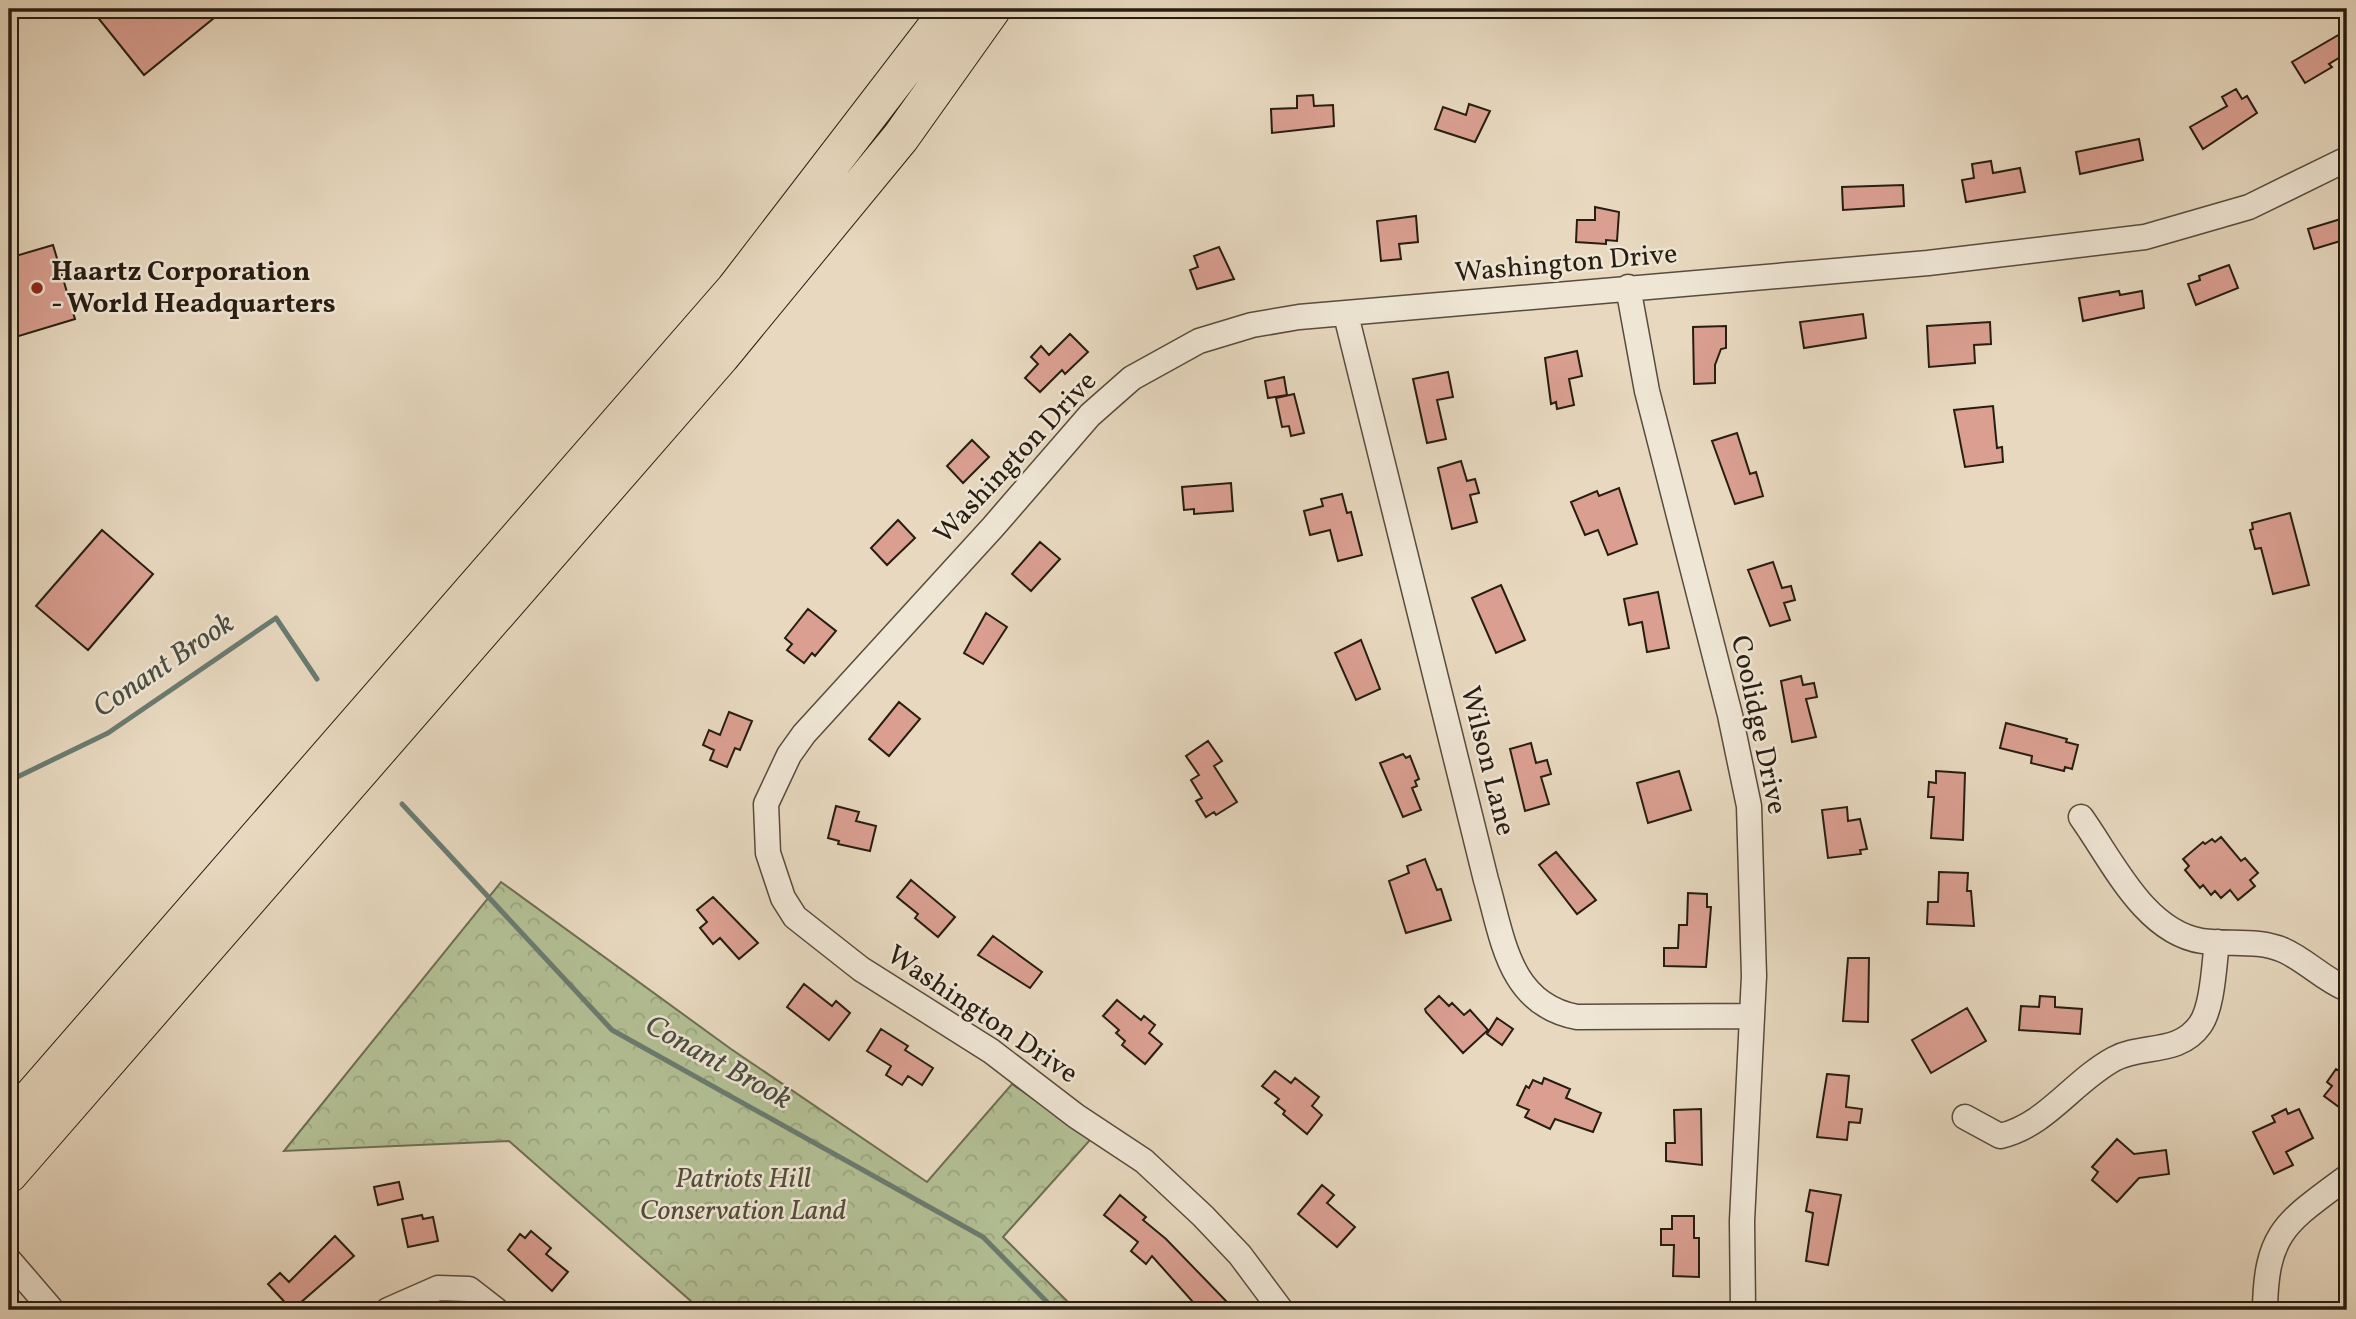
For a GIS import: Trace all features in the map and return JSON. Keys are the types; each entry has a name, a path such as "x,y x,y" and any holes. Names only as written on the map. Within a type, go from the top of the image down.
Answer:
{"highway":[{"path":"9,1123 735,289 950,9"},
{"path":"9,1174 721,356 901,137 992,9"}],"street":[{"name":"Washington Drive","path":"1281,1310 1240,1255 1143,1160 1076,1116 991,1051 861,969 795,917 783,898 768,853 766,804 789,755 804,734 993,527 1090,415 1132,378 1175,351 1225,332 1299,317 1941,262 2145,237 2258,203 2347,159"},
{"name":"Coolidge Drive","path":"1628,287 1647,391 1730,715 1749,806 1752,1016 1742,1221 1743,1310"},
{"name":"Wilson Lane","path":"1346,315 1486,880 1508,956 1521,986 1554,1013 1577,1017 1752,1016"},
{"path":"2081,817 2155,918 2181,934 2217,942 2283,950 2347,989"},
{"path":"1965,1117 2000,1136 2020,1131 2042,1117 2093,1072 2117,1058 2183,1042 2202,1024 2210,993 2217,942"},
{"path":"2265,1310 2267,1270 2279,1236 2297,1214 2347,1177"},
{"path":"9,1260 52,1310"},
{"path":"388,1310 438,1288 469,1289 496,1310"}],"green space":[{"name":"Patriots Hill Conservation Land","path":"501,882 731,1049 927,1182 1012,1084 1091,1139 1003,1237 1076,1310 701,1310 509,1141 284,1151"}],"building":[{"path":"91,9 225,9 144,75"},
{"path":"2347,30 2347,53 2329,64 2332,67 2305,83 2292,62"},
{"path":"2236,89 2242,99 2247,96 2257,113 2203,149 2190,127 2227,106 2222,97"},
{"path":"1313,95 1314,106 1333,105 1334,126 1272,133 1271,109 1297,108 1297,96"},
{"path":"1469,104 1490,111 1475,142 1435,129 1443,107 1466,115"},
{"path":"2139,139 2143,160 2080,174 2076,152"},
{"path":"1991,161 1993,173 2020,168 2025,192 1966,202 1962,180 1974,178 1972,164"},
{"path":"1903,185 1904,206 1843,210 1842,187"},
{"path":"1595,207 1619,212 1617,241 1606,240 1606,244 1576,242 1577,220 1595,220"},
{"path":"1416,216 1418,242 1399,244 1401,259 1381,261 1377,221"},
{"path":"2347,217 2347,239 2314,249 2308,229"},
{"name":"Haartz Corporation - World Headquarters","path":"53,245 75,319 9,339 9,258"},
{"path":"1219,247 1234,279 1197,289 1190,270 1198,267 1194,256"},
{"path":"2229,265 2238,288 2196,305 2188,284 2200,280 2199,276"},
{"path":"2119,291 2120,295 2142,291 2144,308 2083,321 2079,298"},
{"path":"1863,314 1866,338 1804,348 1800,322"},
{"path":"1990,322 1991,344 1974,345 1975,363 1929,367 1927,326"},
{"path":"1726,326 1726,348 1721,349 1715,365 1715,383 1694,384 1693,327"},
{"path":"1070,334 1088,352 1065,374 1062,370 1040,392 1025,378 1038,364 1031,357 1041,346 1049,355"},
{"path":"1577,351 1582,376 1569,379 1574,405 1557,409 1556,402 1551,404 1545,358"},
{"path":"1448,372 1453,397 1437,400 1446,439 1427,443 1413,379"},
{"path":"1284,377 1287,395 1268,398 1265,381"},
{"path":"1294,394 1304,433 1291,436 1289,426 1282,427 1276,398"},
{"path":"1993,406 1997,448 2002,447 2003,462 1965,467 1954,410"},
{"path":"1737,433 1750,474 1756,472 1763,496 1735,504 1712,441"},
{"path":"972,440 989,457 963,483 947,466"},
{"path":"1461,461 1467,481 1475,479 1479,493 1470,495 1477,522 1452,529 1438,468"},
{"path":"1231,483 1233,511 1194,514 1194,509 1184,510 1182,487"},
{"path":"1619,488 1637,544 1608,555 1598,530 1585,535 1571,502 1597,491 1599,496"},
{"path":"1342,494 1347,513 1351,512 1362,555 1338,561 1330,530 1310,535 1304,511 1323,506 1321,499"},
{"path":"2290,513 2309,585 2273,594 2261,548 2255,549 2250,530 2253,529 2252,523"},
{"path":"898,520 915,538 887,565 871,548"},
{"path":"102,530 153,574 88,650 36,606"},
{"path":"1040,542 1060,559 1031,591 1012,574"},
{"path":"1773,562 1782,588 1791,586 1795,600 1784,603 1790,620 1770,626 1748,570"},
{"path":"1501,585 1525,640 1496,653 1472,598"},
{"path":"1658,592 1669,648 1647,652 1642,622 1629,625 1624,599"},
{"path":"808,609 836,631 815,656 812,653 804,663 787,650 792,644 785,638"},
{"path":"986,613 1007,627 983,664 964,653"},
{"path":"1361,640 1380,689 1356,700 1335,653"},
{"path":"1801,676 1803,685 1814,683 1817,697 1806,699 1816,737 1792,742 1781,681"},
{"path":"899,702 920,719 889,756 869,739"},
{"path":"729,712 752,721 740,750 735,748 727,767 710,760 714,750 703,745 709,730 720,735"},
{"path":"2006,723 2067,739 2066,742 2078,745 2072,769 2065,767 2064,771 2031,763 2032,756 2000,748"},
{"path":"1208,741 1222,761 1214,766 1237,802 1216,815 1214,812 1206,817 1196,801 1202,798 1191,780 1199,775 1186,756"},
{"path":"1531,743 1536,763 1547,760 1551,774 1541,777 1549,804 1525,811 1510,749"},
{"path":"1403,754 1406,758 1410,756 1419,779 1415,781 1417,786 1412,788 1421,810 1403,817 1380,763"},
{"path":"1679,771 1691,810 1648,823 1637,783"},
{"path":"1936,771 1965,773 1963,840 1931,838 1934,797 1928,797 1929,782 1936,783"},
{"path":"836,806 859,812 856,821 876,826 870,851 838,844 839,841 828,838"},
{"path":"1847,807 1848,821 1860,819 1867,849 1860,850 1861,854 1828,858 1822,810"},
{"path":"2221,837 2241,861 2245,858 2258,873 2250,880 2255,886 2238,900 2230,890 2221,898 2215,891 2211,895 2203,885 2200,888 2185,870 2189,866 2183,859 2203,842 2205,844 2212,839 2215,842"},
{"path":"1556,852 1596,900 1577,914 1539,865"},
{"path":"1425,859 1437,890 1441,889 1451,920 1406,933 1389,881 1409,873 1407,866"},
{"path":"1939,872 1968,873 1967,891 1971,891 1974,926 1927,924 1928,902 1938,902"},
{"path":"911,880 955,917 938,937 915,918 918,914 897,897"},
{"path":"1688,893 1707,894 1707,907 1711,907 1706,967 1664,966 1664,948 1678,948 1679,925 1687,925"},
{"path":"713,897 758,943 739,959 720,938 713,944 700,928 707,922 697,910"},
{"path":"993,936 1042,972 1030,988 978,955"},
{"path":"1848,958 1869,958 1868,1022 1843,1021"},
{"path":"804,984 832,1006 836,1001 850,1013 829,1040 787,1007"},
{"path":"1439,996 1449,1006 1452,1003 1464,1015 1470,1010 1488,1030 1463,1053 1426,1012 1425,1009"},
{"path":"2040,996 2055,997 2055,1007 2082,1009 2080,1034 2019,1030 2021,1006 2039,1007"},
{"path":"1117,1000 1141,1020 1144,1016 1155,1025 1149,1033 1162,1044 1145,1064 1122,1045 1125,1041 1116,1033 1119,1030 1103,1016"},
{"path":"1967,1008 1986,1041 1931,1073 1912,1040"},
{"path":"1497,1018 1513,1029 1502,1045 1487,1034"},
{"path":"881,1029 908,1046 905,1050 933,1068 922,1085 908,1076 902,1085 886,1075 891,1066 867,1051"},
{"path":"2347,1063 2347,1113 2324,1096 2332,1086 2327,1082 2336,1069 2341,1072"},
{"path":"1275,1071 1291,1083 1295,1078 1319,1097 1312,1106 1322,1115 1307,1134 1283,1114 1285,1111 1275,1103 1279,1099 1262,1086"},
{"path":"1827,1074 1849,1076 1846,1107 1862,1109 1860,1123 1849,1122 1847,1140 1817,1137"},
{"path":"1544,1078 1570,1089 1566,1098 1601,1113 1593,1132 1555,1119 1550,1129 1525,1117 1529,1110 1517,1105 1526,1086 1529,1088 1533,1080 1542,1084"},
{"path":"1701,1109 1702,1165 1666,1161 1666,1143 1675,1143 1674,1110"},
{"path":"2286,1109 2288,1114 2299,1109 2313,1138 2286,1152 2293,1165 2274,1174 2253,1132 2275,1122 2272,1116"},
{"path":"2117,1139 2134,1154 2166,1150 2169,1174 2139,1178 2117,1202 2092,1180 2098,1172 2092,1167"},
{"path":"399,1182 403,1199 378,1205 374,1187"},
{"path":"1322,1185 1334,1195 1327,1203 1355,1227 1337,1247 1298,1214"},
{"path":"1810,1190 1841,1195 1828,1265 1806,1261 1813,1213 1806,1211"},
{"path":"1120,1195 1146,1217 1143,1220 1166,1239 1227,1302 1218,1310 1200,1310 1152,1256 1146,1264 1131,1251 1138,1242 1104,1215"},
{"path":"422,1215 423,1219 433,1217 438,1241 408,1247 402,1219"},
{"path":"1672,1216 1694,1216 1694,1238 1699,1238 1699,1277 1673,1276 1674,1245 1661,1245 1661,1229 1672,1229"},
{"path":"531,1231 551,1248 546,1254 568,1272 552,1291 508,1250 520,1234 525,1238"},
{"path":"335,1236 354,1256 292,1310 268,1284 280,1273 289,1282"}],"waterway":[{"name":"Conant Brook","path":"9,781 108,733 276,618 317,679"},
{"name":"Conant Brook","path":"402,804 612,1030 983,1237 1055,1310"}],"place":[{"name":"Haartz Corporation - World Headquarters","path":"37,288"}]}
